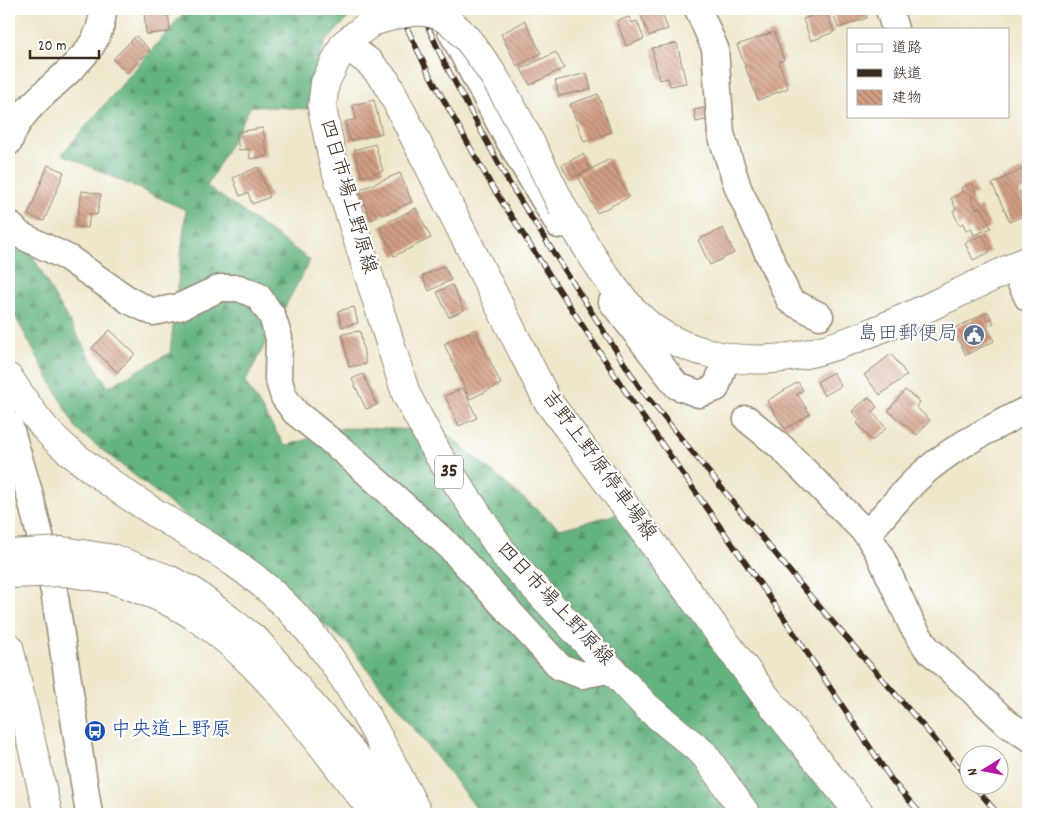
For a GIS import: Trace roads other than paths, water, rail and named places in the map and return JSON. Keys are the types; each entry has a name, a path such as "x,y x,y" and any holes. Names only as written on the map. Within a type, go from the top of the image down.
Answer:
{"main road":[{"name":"四日市場上野原線","path":"746,814 704,754 648,707 506,557 439,456 406,394 333,161 322,108 325,83 344,44 372,22 396,14 415,12 442,17 468,39 500,87 563,208 619,295 643,320 664,336 690,348 726,359 765,361 797,358 827,350 903,318 1021,264"},
{"name":"吉野上野原停車場線","path":"344,44 368,62 386,81 547,400 763,693 860,814"},
{"path":"9,378 45,428 68,449 106,480 206,544 257,581 287,606 313,636 353,694 374,728 418,814"},
{"path":"9,554 63,551 112,569 168,579 192,591 257,641 405,814"},
{"path":"9,574 112,569 135,587 197,618 235,648 276,690 375,814"},
{"path":"9,647 48,814"}],"street":[{"path":"9,142 12,130 22,115 91,48 103,23 103,9"},
{"path":"439,9 507,137 580,262 677,386 700,394 716,388 726,359"},
{"path":"698,9 715,48 721,134 738,188 790,300 820,316"},
{"path":"889,9 895,28"},
{"path":"9,224 20,235 68,258 130,301 153,312 179,308 220,288 239,288 258,296 272,316 279,338 278,378 284,397 295,412 369,473 448,545 560,667 582,675 613,669"},
{"path":"1021,264 1028,298"},
{"path":"867,534 918,478 938,461 975,436 1028,409"},
{"path":"746,419 781,447 867,534 912,625 926,647 1008,724 1028,737"},
{"path":"9,424 29,492 54,591 89,814"}],"railway":[{"path":"398,9 428,72 493,188 629,397 782,615 893,782 921,814"},
{"path":"420,9 444,62 508,181 640,388 805,590 960,768"},
{"path":"983,796 998,814"}],"place":[{"name":"島田郵便局","path":"974,335"},
{"name":"中央道上野原","path":"95,731"}]}
